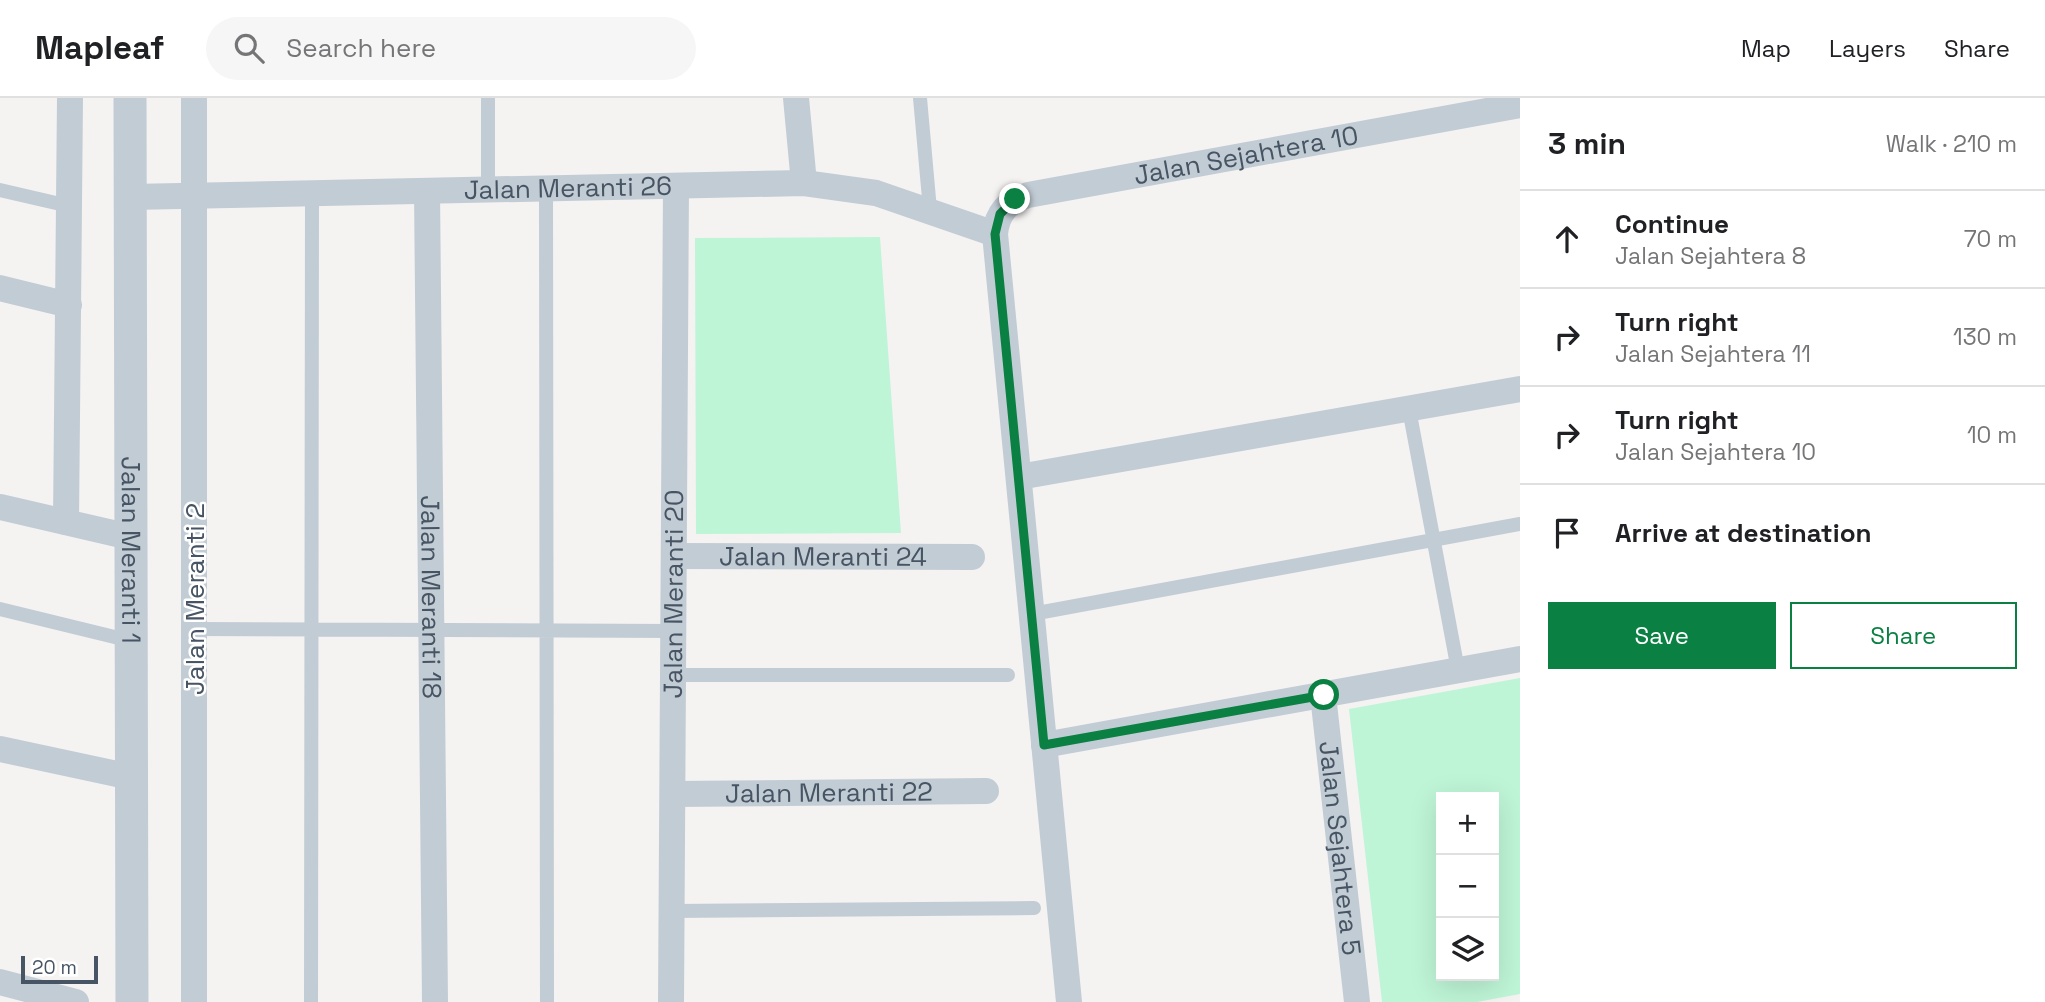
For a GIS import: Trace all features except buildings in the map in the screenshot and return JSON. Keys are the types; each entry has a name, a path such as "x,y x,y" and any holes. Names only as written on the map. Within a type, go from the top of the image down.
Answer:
{"street":[{"path":"66,523 70,98"},
{"name":"Jalan Meranti 1","path":"130,98 132,1002"},
{"name":"Jalan Meranti 2","path":"194,98 194,1002"},
{"path":"796,98 803,183"},
{"name":"Jalan Sejahtera 10","path":"995,234 1000,214 1006,205 1028,195 1469,106 1520,105"},
{"name":"Jalan Meranti 26","path":"130,197 803,183 876,194 995,234"},
{"name":"Jalan Meranti 20","path":"671,1002 676,186"},
{"name":"Jalan Meranti 18","path":"427,191 435,1002"},
{"path":"995,234 1069,1002"},
{"path":"0,288 69,305"},
{"path":"1019,477 1520,389"},
{"path":"0,507 130,537"},
{"name":"Jalan Meranti 24","path":"674,556 972,557"},
{"path":"1044,745 1520,659"},
{"name":"Jalan Sejahtera 5","path":"1324,695 1357,1002"},
{"path":"0,749 131,777"},
{"name":"Jalan Meranti 22","path":"673,794 986,791"},
{"path":"0,982 76,1002"}],"lane":[{"path":"488,98 488,190"},
{"path":"920,98 930,210"},
{"path":"546,188 547,1002"},
{"path":"0,190 69,206"},
{"path":"311,1002 312,193"},
{"path":"1409,409 1458,670"},
{"path":"1032,614 1520,524"},
{"path":"0,609 131,641"},
{"path":"195,629 673,631"},
{"path":"673,675 1008,676"},
{"path":"672,911 1034,908"}],"green space":[{"path":"880,237 901,533 696,534 695,238"},
{"path":"1520,678 1520,994 1477,1002 1382,1002 1349,709"}],"route":[{"path":"1015,199 1006,205 1000,214 995,234 1044,745 1324,695"}]}
